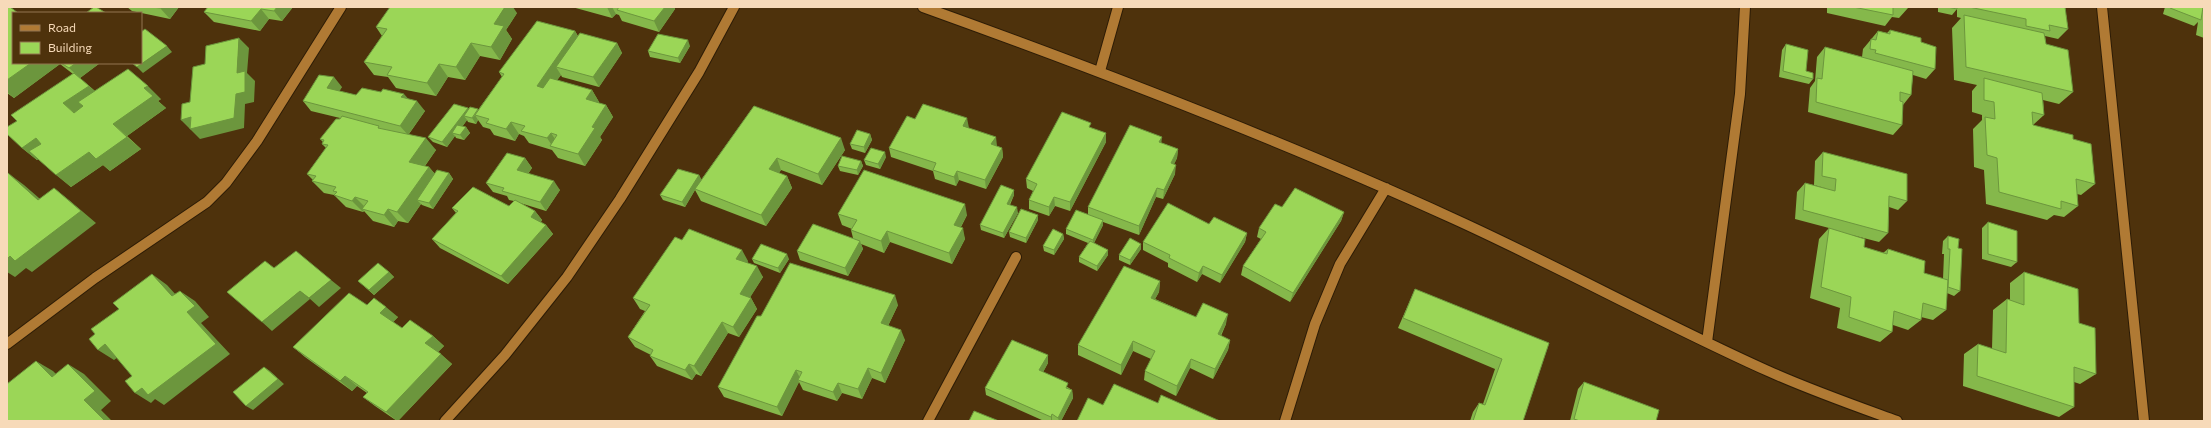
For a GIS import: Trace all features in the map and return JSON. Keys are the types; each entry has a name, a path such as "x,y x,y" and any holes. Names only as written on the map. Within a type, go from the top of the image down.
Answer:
{"street":[{"path":"7,344 95,278 207,202 222,188 257,141 341,7"},
{"path":"445,421 504,355 567,277 620,199 699,72 734,7"},
{"path":"924,7 1100,71 1386,188 1455,219 1707,342 1820,393 1898,421"},
{"path":"1100,71 1118,7"},
{"path":"1707,342 1740,94 1746,7"},
{"path":"2102,7 2144,421"},
{"path":"1285,421 1315,324 1340,264 1386,188"},
{"path":"928,421 1016,257"}],"building":[{"path":"7,7 10,7 17,12 12,12 12,64 30,64 7,80"},
{"path":"96,7 104,12 87,12"},
{"path":"208,7 277,7 274,11 261,9 251,21 204,12"},
{"path":"390,7 505,7 494,24 504,26 491,47 471,43 456,67 439,64 427,83 387,75 392,67 364,62 387,29 376,27"},
{"path":"619,7 665,7 654,21 617,10"},
{"path":"1853,7 1893,7 1893,15"},
{"path":"1969,7 2065,7 2068,29 2049,25 2050,31 2026,26 2026,19"},
{"path":"2203,7 2201,20 2170,8"},
{"path":"1964,15 2044,33 2046,44 2068,50 2073,92 1966,67"},
{"path":"537,21 575,31 537,86 543,88 550,78 592,90 586,99 606,105 592,127 595,128 578,154 550,146 557,135 551,133 547,138 521,131 525,126 511,122 506,129 486,123 489,119 475,115 504,74 499,72"},
{"path":"145,29 167,46 142,64 142,31"},
{"path":"1890,30 1921,38 1921,42 1936,47 1935,69 1875,53 1876,50 1870,49 1871,39 1876,40 1878,31 1890,34"},
{"path":"580,33 617,43 593,77 556,67"},
{"path":"658,34 688,40 678,58 648,51"},
{"path":"239,38 237,73 245,71 245,92 236,94 234,118 190,129 191,117 181,120 182,104 190,102 193,67 205,64 206,46"},
{"path":"1786,44 1808,50 1806,71 1813,73 1813,79 1783,71"},
{"path":"1825,47 1913,71 1911,95 1900,92 1900,101 1903,102 1902,125 1816,102 1817,78 1822,79"},
{"path":"63,64 75,64 69,68"},
{"path":"133,64 141,64 137,67"},
{"path":"128,69 148,86 144,88 153,96 113,124 127,137 96,159 89,152 56,175 29,151 41,144 36,138 22,148 7,134 7,127 17,121 11,115 74,73 89,86 63,103 74,113 83,106 78,102"},
{"path":"319,75 334,77 327,88 356,95 362,88 381,92 383,89 404,94 401,97 417,101 400,126 303,101"},
{"path":"1984,78 2042,93 2044,115 2032,112 2033,125 2073,135 2073,139 2091,144 2095,184 2076,179 2078,206 2061,201 2061,209 1999,192 1997,158 1987,155 1985,117 1995,119 1994,102 1984,100"},
{"path":"454,104 468,108 442,142 428,137"},
{"path":"923,104 967,118 963,126 996,137 991,144 1002,148 985,180 957,171 954,177 933,170 936,163 889,148 907,116 915,119"},
{"path":"754,106 841,138 818,174 777,158 769,169 787,176 761,215 695,189"},
{"path":"470,107 478,109 472,118 464,116"},
{"path":"1062,112 1091,123 1089,127 1106,133 1070,202 1054,197 1049,207 1029,200 1037,184 1026,179"},
{"path":"342,116 379,126 378,128 426,138 409,162 429,167 397,212 388,209 384,215 362,209 368,201 355,197 352,201 334,195 337,192 333,191 336,187 312,181 316,176 307,174 328,145 322,144 324,140 320,139 336,119 340,119"},
{"path":"457,125 466,127 460,135 452,133"},
{"path":"1130,125 1162,137 1159,142 1178,149 1171,163 1176,165 1164,190 1157,188 1139,226 1088,207"},
{"path":"857,130 870,134 864,147 850,144"},
{"path":"871,148 885,152 878,164 864,160"},
{"path":"1823,152 1907,174 1907,201 1889,196 1888,233 1803,210 1805,183 1835,191 1836,179 1822,176"},
{"path":"507,153 525,158 517,170 554,181 540,202 502,191 504,188 486,183"},
{"path":"842,156 861,161 857,170 838,166"},
{"path":"678,169 699,175 682,202 660,195"},
{"path":"437,170 449,173 429,203 417,200"},
{"path":"864,170 965,204 954,225 963,228 949,253 887,231 881,241 851,230 857,220 838,214"},
{"path":"8,173 38,200 54,188 81,211 15,261 10,256 7,259"},
{"path":"1001,185 1014,190 1007,204 1017,207 1003,233 980,225"},
{"path":"473,187 509,206 515,200 535,211 531,217 546,225 501,276 432,239 458,211 452,208"},
{"path":"1295,188 1344,212 1293,293 1243,266 1266,232 1259,228 1275,204 1282,207"},
{"path":"1168,203 1209,224 1214,217 1247,233 1222,275 1203,266 1199,273 1169,258 1170,255 1143,242"},
{"path":"1021,209 1038,215 1026,238 1009,232"},
{"path":"1076,210 1103,220 1093,240 1066,229"},
{"path":"1988,222 2017,231 2017,262 1988,254"},
{"path":"813,224 860,241 845,268 797,251"},
{"path":"1829,228 1865,239 1864,247 1887,254 1888,249 1925,261 1924,273 1948,280 1946,310 1923,303 1921,320 1894,311 1892,332 1849,317 1851,297 1821,287"},
{"path":"689,229 742,250 736,259 757,266 740,294 751,298 733,327 722,322 694,366 689,364 685,370 650,356 653,350 628,337 650,305 633,298 675,237 682,240"},
{"path":"1053,229 1063,234 1054,250 1043,246"},
{"path":"1948,236 1959,239 1958,248 1962,249 1960,291 1948,287 1950,249 1948,249"},
{"path":"1130,238 1141,244 1130,260 1119,255"},
{"path":"1090,241 1108,250 1097,266 1079,257"},
{"path":"761,244 787,254 778,268 752,259"},
{"path":"296,251 331,280 309,298 300,291 262,322 227,292 265,261 274,268"},
{"path":"378,263 389,272 369,290 358,281"},
{"path":"790,263 895,295 881,323 901,330 881,373 868,368 858,389 838,383 833,392 798,380 802,372 796,370 777,407 718,387 757,316 761,316"},
{"path":"1124,266 1160,281 1151,298 1196,317 1203,303 1228,314 1218,334 1230,340 1215,369 1191,359 1177,386 1145,371 1155,351 1133,341 1121,365 1078,345"},
{"path":"2024,272 2078,289 2079,323 2095,328 2096,374 2074,367 2074,407 1977,376 1978,344 2006,353 2007,299 2024,305"},
{"path":"152,274 172,296 180,291 195,306 187,312 216,344 148,395 142,388 135,393 125,381 132,376 105,344 98,350 89,339 95,334 91,329 119,309 113,303"},
{"path":"1415,289 1549,343 1523,421 1473,421 1479,403 1485,405 1502,359 1403,318"},
{"path":"349,293 367,305 374,298 386,307 380,313 402,328 410,320 433,336 425,343 441,354 386,412 363,397 368,392 345,376 340,381 293,347"},
{"path":"1012,340 1048,355 1039,370 1068,383 1066,388 1072,390 1058,418 1052,414 1051,417 985,388"},
{"path":"36,361 52,377 68,364 95,391 84,400 105,421 7,421 7,384"},
{"path":"264,367 278,379 246,406 233,392"},
{"path":"1584,382 1659,410 1656,421 1580,421 1574,419"},
{"path":"1114,384 1158,403 1161,395 1220,421 1077,421 1088,398 1103,405"},
{"path":"974,411 999,421 969,421"}]}
